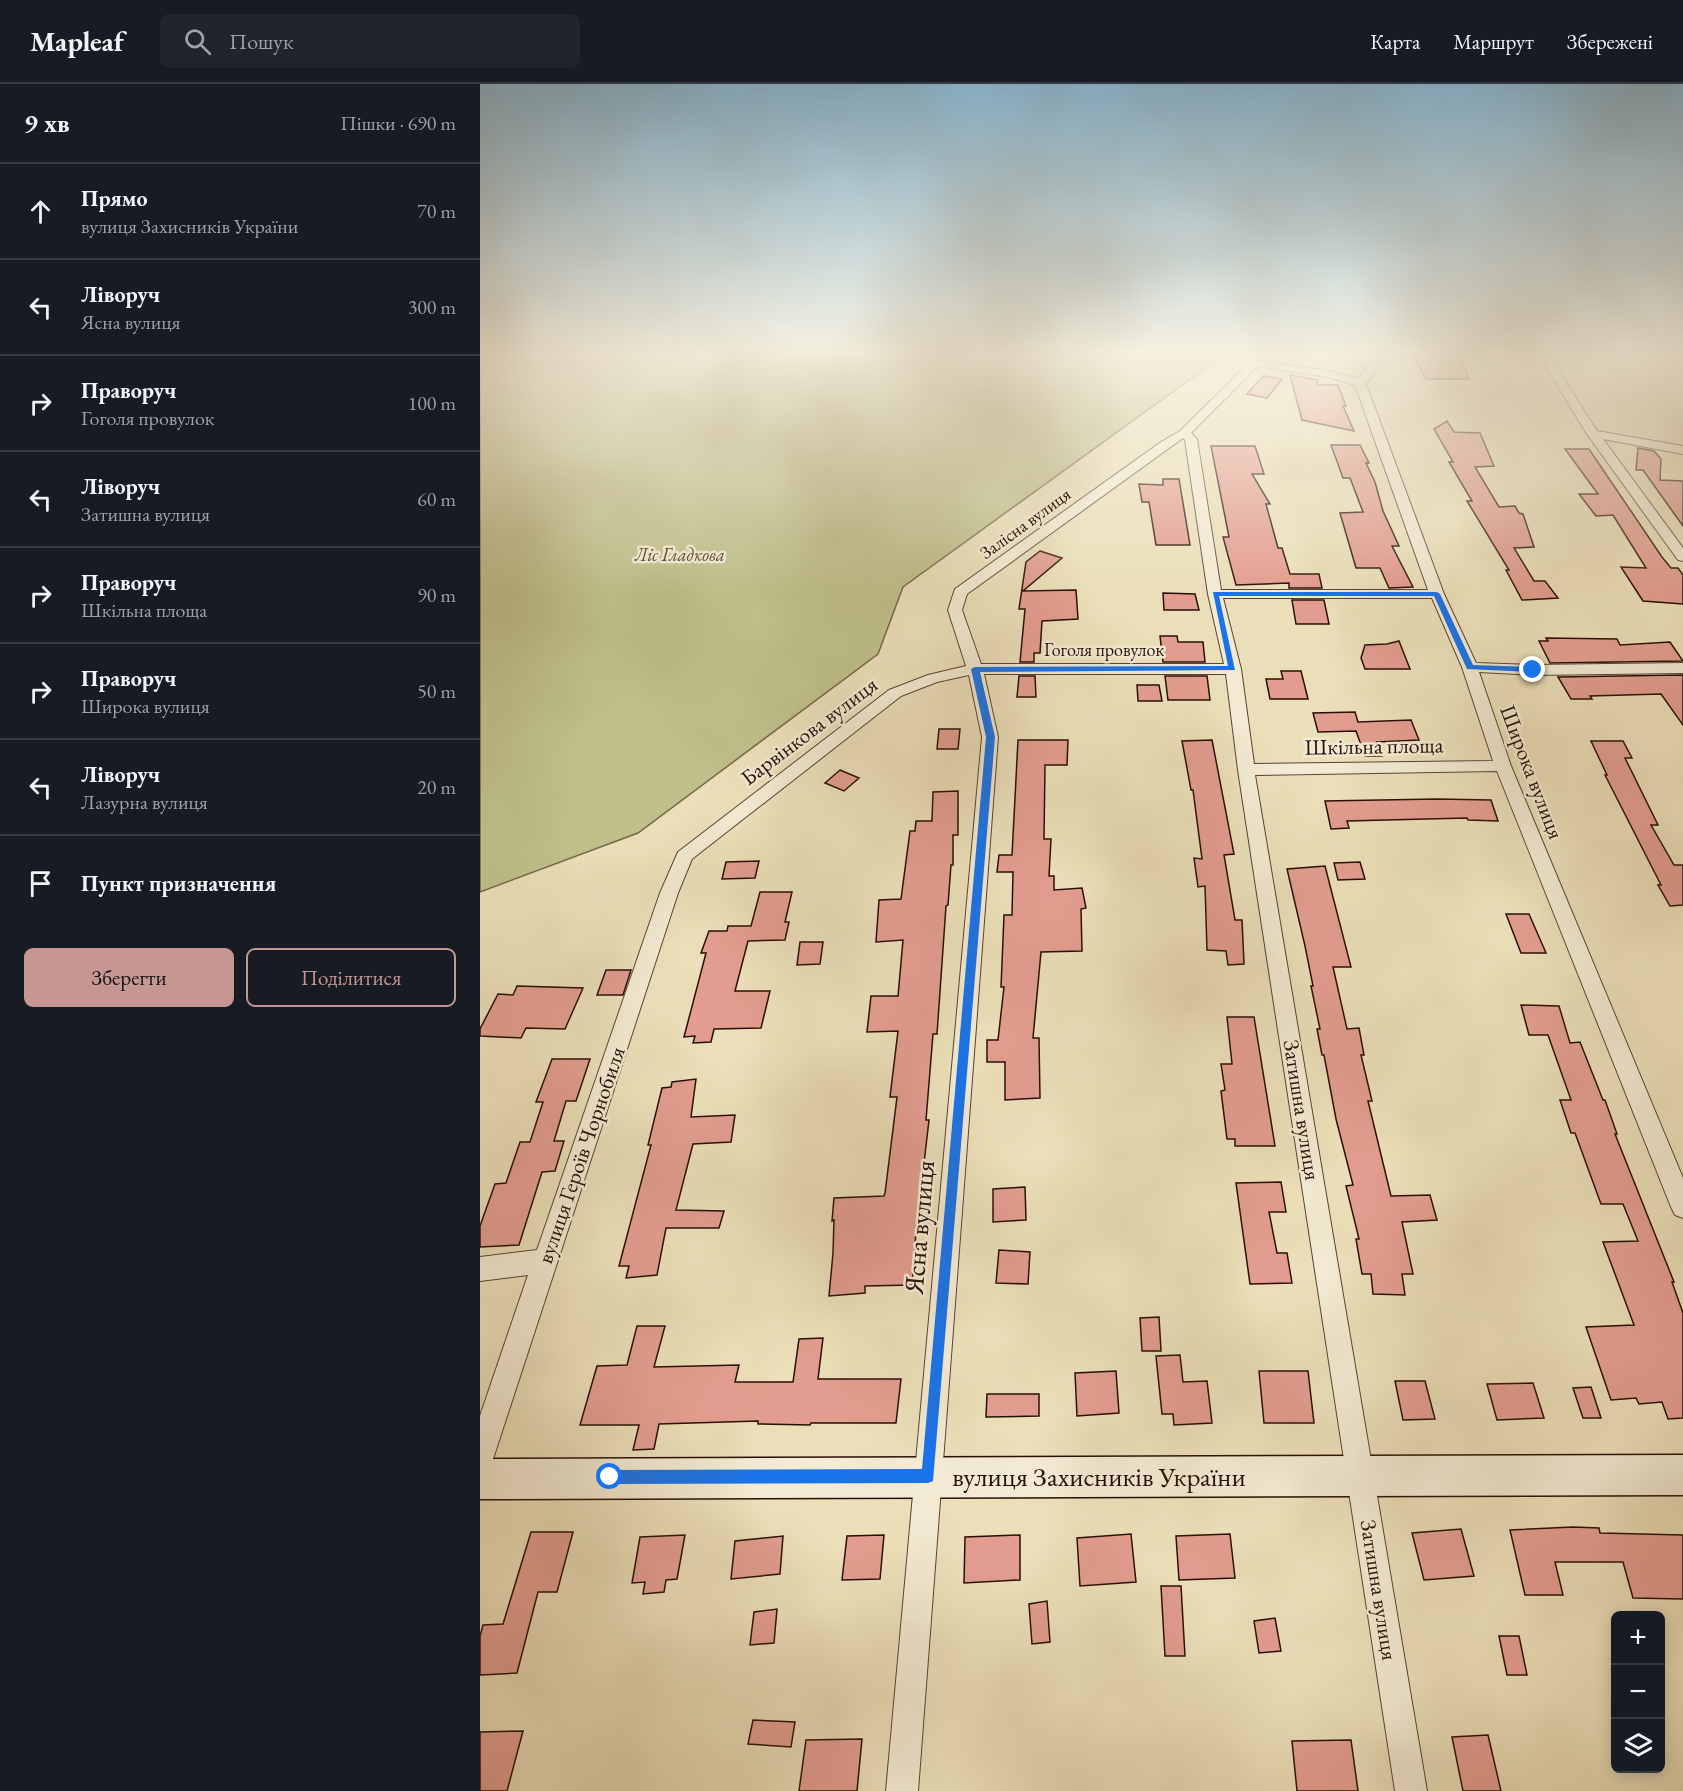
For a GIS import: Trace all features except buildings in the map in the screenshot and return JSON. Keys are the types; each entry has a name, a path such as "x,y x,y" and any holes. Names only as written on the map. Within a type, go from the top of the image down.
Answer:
{"street":[{"name":"Затишна вулиця","path":"1184,434 1191,439 1215,594 1233,669 1246,770 1411,1791"},
{"name":"Залісна вулиця","path":"975,669 955,610 960,592 1165,444 1184,434"},
{"name":"Широка вулиця","path":"1378,434 1437,594 1470,667 1503,766 1683,1207"},
{"path":"1593,434 1683,450"},
{"path":"1593,434 1683,557"},
{"path":"1215,594 1437,594"},
{"path":"1470,667 1533,670 1683,668"},
{"name":"Гоголя провулок","path":"975,669 1233,669"},
{"name":"Барвінкова вулиця","path":"684,856 895,693 933,678 975,669"},
{"name":"Ясна вулиця","path":"902,1791 990,737 975,669"},
{"name":"Шкільна площа","path":"1246,770 1503,766"},
{"name":"вулиця Героїв Чорнобиля","path":"480,1456 669,893 684,856"},
{"path":"480,1269 545,1261"},
{"name":"вулиця Захисників України","path":"480,1479 1683,1475"}],"green space":[{"name":"Ліс Гладкова","path":"480,434 1115,434 903,587 878,654 638,833 480,892"}],"route":[{"path":"610,1477 928,1476 990,737 975,669 1233,669 1215,594 1437,594 1470,667 1533,670"}]}
